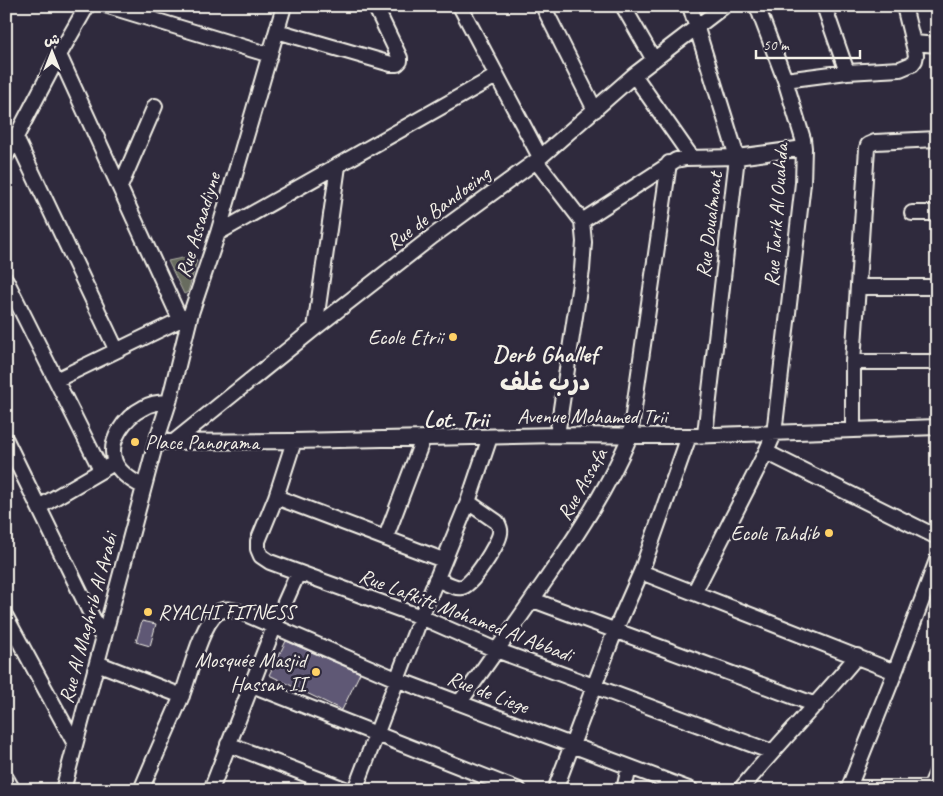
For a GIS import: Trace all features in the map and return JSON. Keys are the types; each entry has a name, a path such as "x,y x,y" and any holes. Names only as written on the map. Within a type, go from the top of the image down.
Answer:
{"street":[{"path":"6,156 87,6"},
{"path":"108,6 270,55"},
{"name":"Rue Assaadiyne","path":"152,457 169,402 186,316 218,233 284,6"},
{"path":"276,31 391,64 397,64 400,58 375,6"},
{"path":"460,6 538,159 582,220 584,242 582,270 557,435"},
{"path":"543,6 596,110"},
{"path":"623,6 654,60"},
{"name":"Rue Doualmont","path":"690,6 737,157 705,434"},
{"name":"Rue de Bandoeing","path":"175,441 433,236 538,159 634,76 724,6"},
{"name":"Rue Tarik Al Ouahda","path":"694,593 774,434 803,183 804,148 801,129 757,6"},
{"path":"824,6 847,72"},
{"path":"785,80 907,67 915,60 916,49 904,6"},
{"path":"914,43 937,45"},
{"path":"56,380 186,316 120,187 59,55"},
{"path":"218,233 496,76"},
{"path":"634,76 692,158"},
{"path":"120,187 156,106"},
{"path":"16,138 116,350"},
{"path":"853,429 853,362 866,151 868,145 875,142 937,139"},
{"path":"582,220 669,163 681,159 737,157 804,148"},
{"name":"Rue Assafa","path":"460,702 533,600 606,487 618,466 630,436 669,163"},
{"path":"315,328 338,166"},
{"path":"912,213 937,213"},
{"path":"6,280 101,470"},
{"path":"858,287 937,287"},
{"path":"853,362 937,362"},
{"path":"144,487 132,480 116,463 113,451 115,439 132,415 151,405 169,402"},
{"name":"Avenue Mohamed Trii","path":"156,442 423,439 557,435 689,436 937,427"},
{"path":"555,790 615,631 641,572 689,436"},
{"path":"355,790 396,679 468,502 490,437"},
{"path":"386,537 423,439"},
{"path":"6,440 103,639"},
{"name":"Rue Lafkitt Mohamed Al Abbadi","path":"294,441 276,497 258,541 258,549 261,556 270,562 421,617 496,650 772,752"},
{"path":"766,452 937,537"},
{"name":"Rue Al Maghrib Al Arabi","path":"63,790 152,457"},
{"path":"39,507 116,463"},
{"path":"276,497 443,560"},
{"path":"436,578 457,587 462,588 467,585 479,571 498,540 500,526 468,502"},
{"path":"937,560 849,789 934,788 937,772"},
{"path":"641,572 895,672"},
{"path":"211,790 274,627 298,573"},
{"path":"533,600 816,705"},
{"name":"Rue de Liege","path":"182,696 202,637 210,620 217,612 223,610 243,612 396,679 691,790"},
{"path":"6,617 75,744"},
{"path":"740,790 857,656"},
{"path":"97,662 182,696 141,790"},
{"path":"252,685 519,790"},
{"path":"228,744 347,790"},
{"path":"624,790 629,767"},
{"path":"6,778 13,790"}],"green space":[{"path":"187,257 197,260 188,292 184,294 168,261"}],"building":[{"path":"142,621 156,624 150,646 136,642"},
{"name":"Mosquée Masjid Hassan II","path":"286,641 360,673 342,710 269,675"}],"place":[{"name":"Ecole Etrii","path":"453,337"},
{"name":"Place Panorama","path":"135,442"},
{"name":"Ecole Tahdib","path":"829,533"},
{"name":"RYACHI FITNESS","path":"148,612"},
{"name":"Mosquée Masjid Hassan II","path":"316,672"}],"district":[{"name":"Derb Ghallef درب غلف","path":"545,368"},
{"name":"Lot. Trii","path":"456,419"}]}
